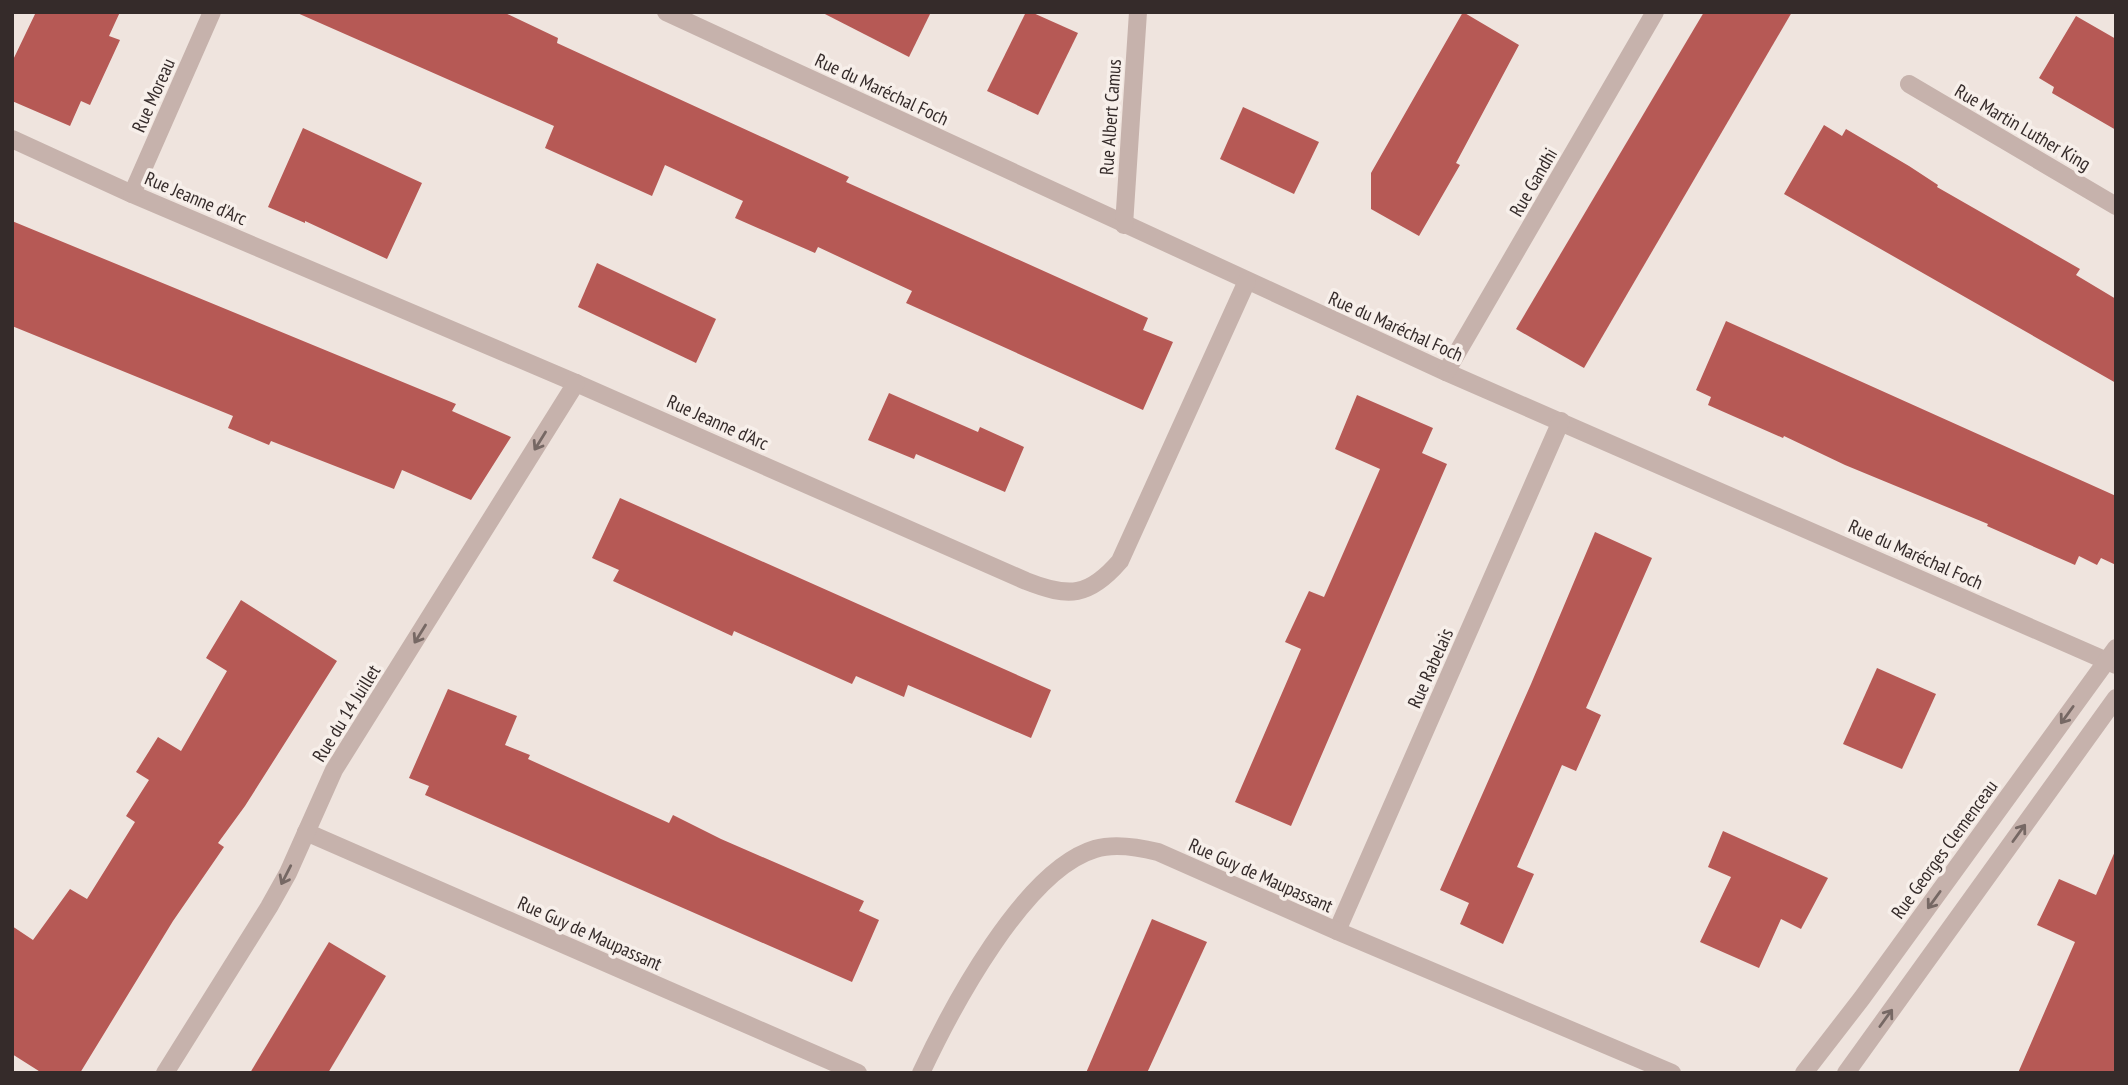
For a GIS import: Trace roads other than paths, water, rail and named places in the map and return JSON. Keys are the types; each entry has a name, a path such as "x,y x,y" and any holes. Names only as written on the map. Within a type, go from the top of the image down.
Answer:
{"street":[{"name":"Rue Moreau","path":"132,194 212,12"},
{"name":"Rue du Maréchal Foch","path":"666,12 1446,372 2113,658"},
{"name":"Rue Albert Camus","path":"1124,225 1138,12"},
{"name":"Rue Gandhi","path":"1446,372 1655,12"},
{"name":"Rue Martin Luther King","path":"1909,84 2116,205"},
{"name":"Rue Jeanne d'Arc","path":"12,139 132,194 576,383 1026,581 1068,593 1083,590 1098,582 1120,561 1247,281"},
{"name":"Rue du 14 Juillet","path":"165,1073 269,906 334,770 576,383"},
{"name":"Rue Rabelais","path":"1336,931 1561,421"},
{"name":"Rue Georges Clemenceau","path":"1804,1073 1863,998 2113,658"},
{"path":"1846,1073 2116,698"},
{"name":"Rue Guy de Maupassant","path":"306,832 858,1073"},
{"name":"Rue Guy de Maupassant","path":"921,1073 978,967 1005,928 1047,879 1079,855 1096,849 1140,847 1158,852 1336,931 1672,1073"}]}
